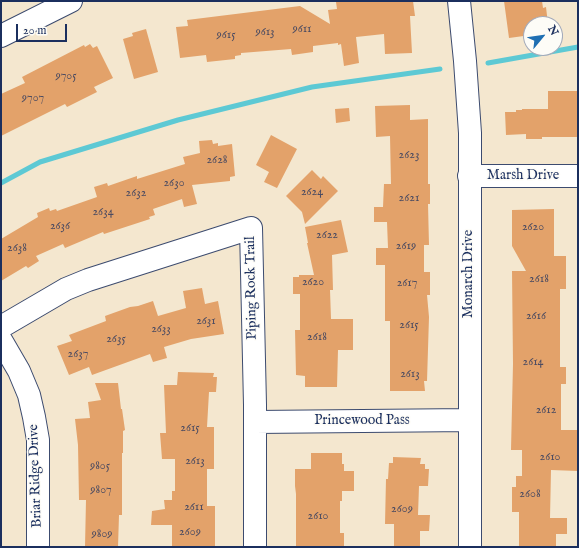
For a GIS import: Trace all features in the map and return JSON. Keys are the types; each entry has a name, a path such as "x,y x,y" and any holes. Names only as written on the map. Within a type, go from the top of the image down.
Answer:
{"street":[{"path":"1,36 71,1"},
{"name":"Monarch Drive","path":"459,1 465,60 469,126 470,547"},
{"name":"Marsh Drive","path":"469,176 578,176"},
{"name":"Piping Rock Trail","path":"1,327 66,289 88,280 251,228 255,422 255,547"},
{"name":"Briar Ridge Drive","path":"1,340 19,371 29,395 34,417 38,440 38,547"},
{"name":"Princewood Pass","path":"255,422 470,420"}],"building":[{"path":"413,1 415,16 410,16 412,53 385,54 384,34 356,37 359,63 344,66 341,44 338,45 338,43 313,46 313,52 292,55 291,49 241,53 241,55 235,56 235,59 207,62 206,55 180,58 176,27 188,26 187,20 300,6 330,24 328,10 337,9 336,2"},
{"path":"504,1 542,1 543,8 546,7 547,16 523,16 523,36 509,38"},
{"path":"146,29 158,72 134,79 123,39 133,36 132,33"},
{"path":"90,44 93,48 97,46 113,78 94,87 97,92 67,107 65,104 1,136 1,94 25,83 22,77 84,45 85,47"},
{"path":"548,91 578,91 578,137 542,137 542,139 526,139 526,134 506,135 505,112 516,112 516,110 522,109 548,109"},
{"path":"410,105 410,120 428,119 428,184 430,184 430,204 428,204 429,245 424,245 424,272 430,272 430,295 427,295 429,317 427,381 424,381 425,391 390,391 390,321 385,321 385,265 376,265 376,248 388,248 387,222 374,222 374,207 383,207 384,184 391,184 390,136 376,137 375,106"},
{"path":"349,108 350,121 336,123 335,109"},
{"path":"271,135 297,149 277,188 264,182 269,172 256,165"},
{"path":"212,140 213,144 218,143 218,146 232,144 235,176 230,177 230,181 192,185 197,204 184,207 182,199 153,209 155,215 149,217 150,219 104,234 103,232 65,248 63,244 36,256 39,261 28,268 26,266 1,281 1,239 38,217 37,213 49,208 50,211 56,209 57,211 97,197 94,187 107,183 108,186 137,176 137,179 185,164 183,157 200,153 199,141"},
{"path":"312,170 321,179 323,176 338,191 305,224 302,212 286,196"},
{"path":"554,209 554,256 566,256 566,289 560,289 560,367 566,367 566,384 561,384 561,430 578,430 578,471 551,470 550,518 567,518 567,534 556,534 556,547 519,547 519,512 512,512 512,487 516,487 516,476 522,476 522,450 511,450 513,364 512,271 526,271 512,246 512,210"},
{"path":"341,220 348,252 332,255 333,290 330,290 331,319 353,319 353,350 338,350 337,387 305,387 305,376 296,375 295,330 300,330 300,294 293,294 293,277 299,277 299,275 314,275 305,227"},
{"path":"202,288 205,304 218,301 224,334 191,339 164,347 167,358 153,362 150,354 92,375 89,367 69,375 57,346 72,341 69,335 106,321 105,316 153,301 158,316 186,308 183,291"},
{"path":"178,372 214,373 213,377 217,377 216,392 209,392 207,427 214,427 214,469 207,469 207,506 215,506 215,547 172,547 172,525 151,525 152,511 165,509 164,500 172,500 172,491 175,491 175,459 162,459 160,433 166,433 164,385 177,385"},
{"path":"95,383 118,383 125,430 123,431 122,453 122,515 119,515 118,547 85,547 86,500 79,500 78,445 75,419 90,418 88,402 101,400"},
{"path":"311,453 342,453 342,464 344,464 344,471 354,471 354,491 342,491 342,501 340,501 340,533 344,533 344,547 296,547 295,469 311,469"},
{"path":"393,457 421,458 420,464 425,464 425,469 429,469 428,486 419,486 418,515 430,515 429,531 420,531 420,547 394,547 394,524 385,524 386,479 388,479 389,463 393,463"}],"waterway":[{"path":"488,63 578,47"},
{"path":"1,183 40,162 178,120 312,87 440,69"}]}
